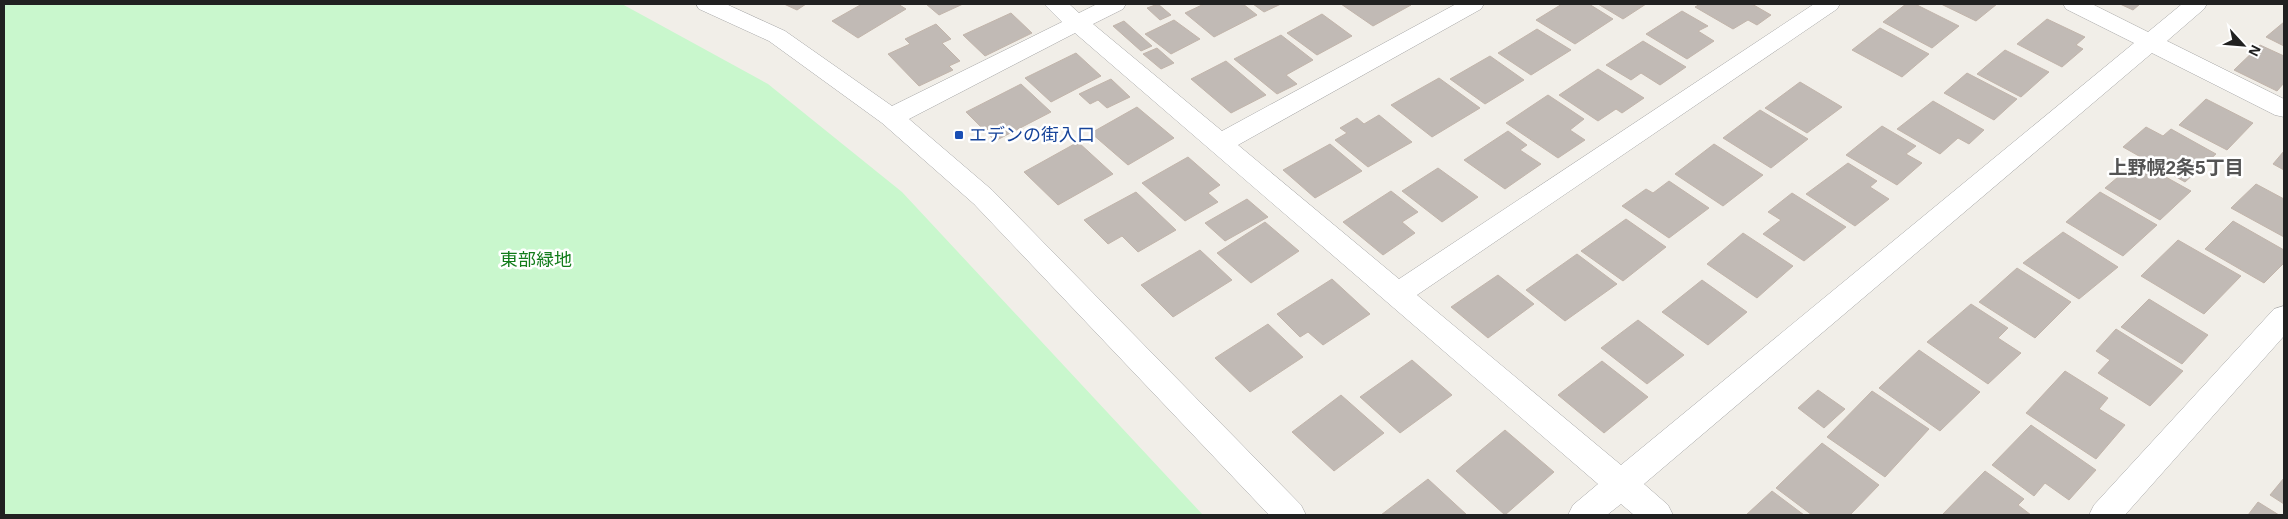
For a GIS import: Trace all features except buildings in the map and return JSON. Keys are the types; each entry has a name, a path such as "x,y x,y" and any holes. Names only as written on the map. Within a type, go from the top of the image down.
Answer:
{"street":[{"path":"707,4 777,36 891,118 983,197 1290,515"},
{"path":"1055,4 1656,515"},
{"path":"891,118 1077,21 1115,4"},
{"path":"1219,144 1473,4"},
{"path":"1398,294 1829,4"},
{"path":"2074,4 2284,109"},
{"path":"1584,515 2196,4"},
{"path":"2105,515 2284,317"}],"green space":[{"name":"東部緑地","path":"4,4 622,4 768,84 902,192 1203,515 4,515"}],"place":[{"name":"エデンの街入口","path":"959,135"}],"district":[{"name":"上野幌2条5丁目","path":"2176,167"}]}
